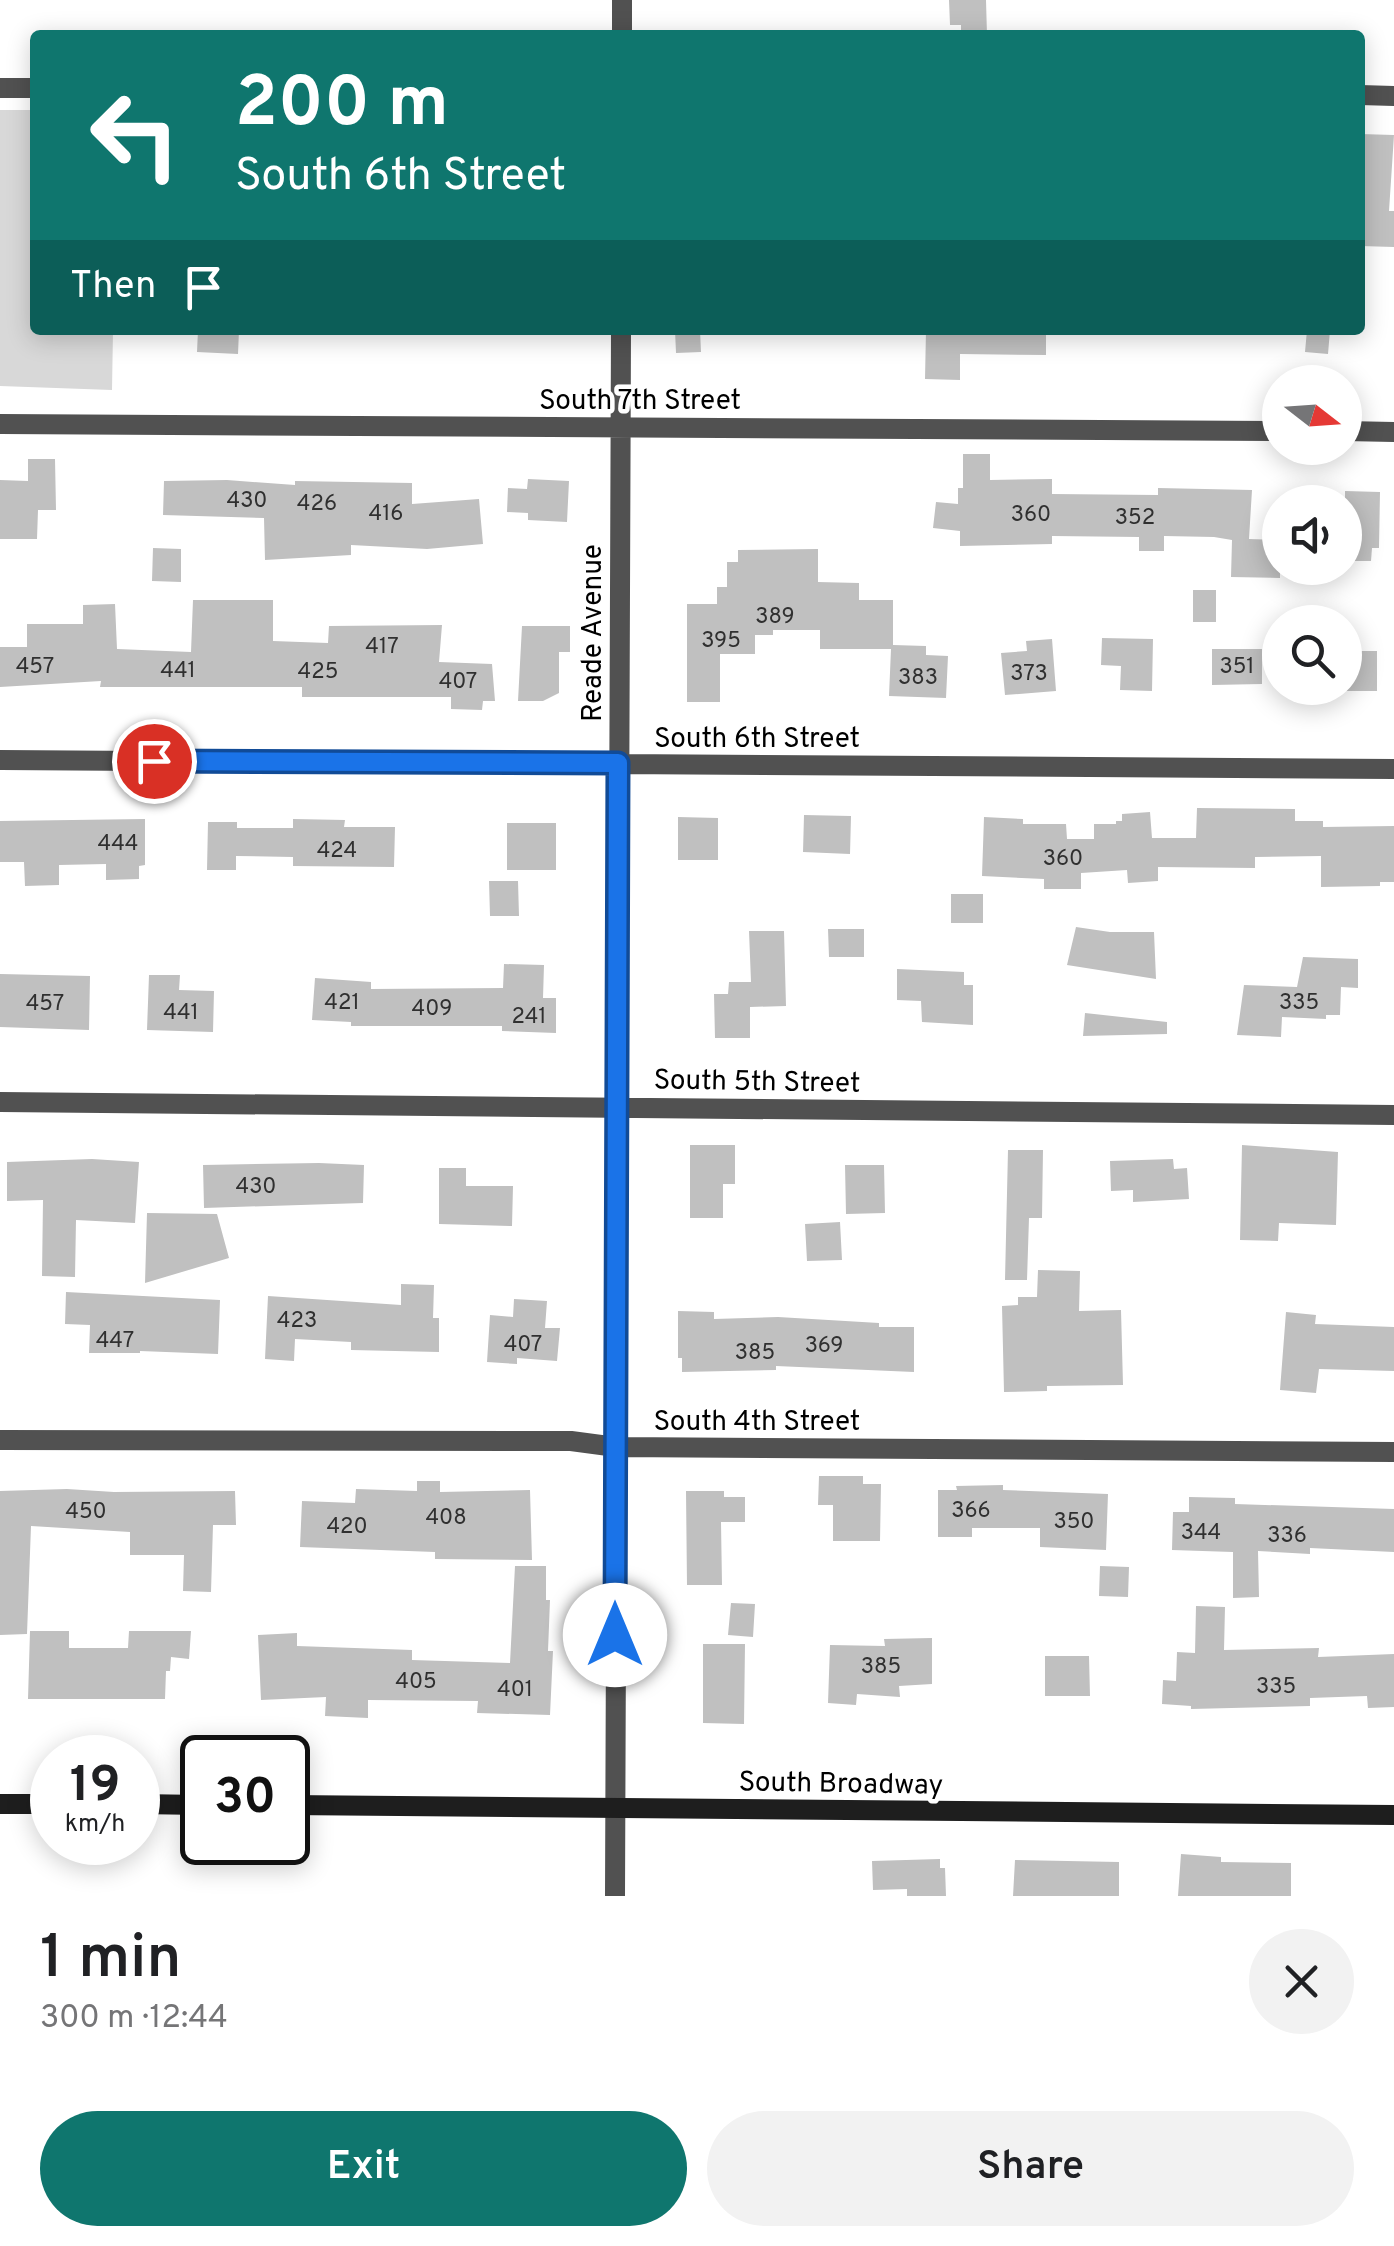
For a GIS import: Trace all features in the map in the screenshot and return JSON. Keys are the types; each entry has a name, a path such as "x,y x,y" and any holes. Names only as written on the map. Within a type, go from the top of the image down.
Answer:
{"street":[{"path":"622,0 622,30"},
{"path":"0,88 30,88"},
{"path":"1365,96 1394,96"},
{"name":"Reade Avenue","path":"615,1896 620,335"},
{"name":"South 7th Street","path":"0,424 1262,431"},
{"path":"1362,431 1394,432"},
{"name":"South 6th Street","path":"0,760 1394,769"},
{"name":"South 5th Street","path":"0,1102 1394,1115"},
{"name":"South 4th Street","path":"0,1440 571,1441 616,1447 1394,1452"},
{"path":"0,1804 30,1804"},
{"name":"South Broadway","path":"310,1805 1394,1814"}],"shaded area":[{"path":"0,110 30,110 30,335 113,335 112,390 0,386"}],"building":[{"path":"949,0 986,0 987,30 961,30 961,25 950,25"},
{"path":"1365,134 1394,135 1389,211 1394,211 1394,247 1365,246"},
{"path":"198,335 239,335 238,354 197,352"},
{"path":"675,335 700,335 701,352 676,353"},
{"path":"926,335 1046,335 1046,355 960,354 960,380 925,379"},
{"path":"1307,335 1330,335 1328,354 1305,352"},
{"path":"963,454 990,454 990,480 1052,479 1052,494 1158,495 1158,488 1252,490 1249,539 1262,539 1262,578 1231,577 1232,540 1214,537 1164,536 1164,551 1139,551 1139,537 1052,536 1052,544 960,546 960,531 933,528 936,502 958,504 958,488 963,488"},
{"path":"28,459 55,459 56,510 38,510 37,539 0,539 0,480 28,481"},
{"path":"528,479 569,481 567,522 528,520 528,513 507,512 508,488 527,489"},
{"path":"164,481 295,485 295,481 412,483 412,504 479,499 483,544 427,549 351,545 351,555 265,560 264,518 163,515"},
{"path":"1362,491 1380,492 1379,548 1372,548 1371,561 1362,561"},
{"path":"153,548 181,549 181,582 152,581"},
{"path":"818,549 818,582 859,583 859,600 893,600 893,645 926,646 926,655 948,656 946,698 889,696 891,649 820,649 820,630 773,630 773,635 755,635 755,654 720,654 720,702 687,702 687,604 717,604 717,587 727,587 727,562 738,562 738,550"},
{"path":"1193,590 1216,590 1216,622 1193,622"},
{"path":"193,600 273,600 273,641 328,643 329,626 442,625 439,662 492,664 495,701 483,701 482,710 451,709 451,697 302,697 302,687 100,687 101,681 0,687 0,647 27,647 27,624 83,624 83,605 115,604 117,649 191,652"},
{"path":"522,626 570,626 570,652 559,652 559,693 543,701 518,701"},
{"path":"1102,638 1153,639 1152,691 1120,690 1121,666 1101,665"},
{"path":"1052,639 1056,691 1005,695 1001,653 1027,651 1026,641"},
{"path":"1212,649 1262,649 1262,684 1212,685"},
{"path":"1362,651 1377,651 1377,691 1362,691"},
{"path":"1197,808 1295,809 1295,821 1323,821 1323,827 1394,826 1394,882 1380,882 1380,886 1321,887 1321,856 1255,857 1255,868 1158,867 1158,881 1128,883 1127,870 1081,873 1081,889 1044,889 1044,879 982,876 984,817 1023,819 1023,824 1066,824 1067,839 1094,839 1094,824 1116,824 1122,821 1122,814 1150,812 1152,838 1196,838"},
{"path":"804,815 851,816 850,854 803,852"},
{"path":"678,817 718,818 718,860 678,860"},
{"path":"145,819 145,865 139,866 139,879 106,880 106,864 59,865 59,885 25,886 24,862 0,862 0,821"},
{"path":"293,819 345,820 344,827 395,827 394,867 293,866 293,857 236,856 236,870 207,870 208,822 237,822 237,828 293,828"},
{"path":"507,823 556,823 556,870 507,870"},
{"path":"489,881 518,881 519,916 490,916"},
{"path":"951,894 983,894 983,923 951,923"},
{"path":"1076,927 1154,932 1156,979 1067,965"},
{"path":"828,929 864,929 864,957 829,957"},
{"path":"749,931 784,931 786,1006 750,1007 750,1038 715,1038 714,994 728,994 729,982 751,982"},
{"path":"1303,957 1358,959 1358,988 1341,987 1340,1015 1326,1015 1326,1019 1282,1017 1281,1037 1237,1035 1244,985 1297,987"},
{"path":"504,964 544,965 543,998 556,998 556,1033 502,1031 502,1026 351,1026 351,1022 312,1020 315,978 371,982 371,989 503,988"},
{"path":"897,969 964,972 964,985 973,985 973,1025 922,1022 921,1001 897,1000"},
{"path":"0,974 90,976 89,1030 0,1027"},
{"path":"149,975 180,975 179,990 214,991 213,1032 147,1030"},
{"path":"1085,1013 1167,1022 1167,1034 1083,1036"},
{"path":"690,1145 735,1145 735,1184 723,1184 723,1218 690,1218"},
{"path":"1242,1145 1338,1152 1336,1225 1279,1223 1278,1241 1240,1240"},
{"path":"1008,1150 1043,1150 1042,1218 1029,1218 1027,1280 1005,1280"},
{"path":"1173,1159 1174,1169 1187,1168 1189,1199 1133,1202 1133,1190 1111,1191 1110,1161"},
{"path":"7,1162 139,1162 135,1223 76,1220 75,1277 42,1276 43,1200 7,1201"},
{"path":"203,1165 364,1165 363,1203 204,1208"},
{"path":"845,1165 884,1165 885,1213 846,1214"},
{"path":"439,1168 466,1168 466,1186 513,1186 512,1226 439,1224"},
{"path":"147,1213 217,1214 229,1258 145,1283"},
{"path":"840,1222 842,1260 807,1261 805,1224"},
{"path":"1038,1270 1080,1271 1079,1311 1121,1310 1123,1385 1047,1386 1047,1391 1004,1392 1002,1306 1018,1305 1018,1297 1037,1297"},
{"path":"401,1284 434,1285 433,1318 439,1318 439,1352 351,1350 351,1342 295,1339 294,1361 265,1359 268,1296 401,1305"},
{"path":"66,1292 220,1300 218,1354 89,1353 90,1325 65,1324"},
{"path":"514,1299 547,1301 545,1328 560,1328 557,1361 517,1358 517,1364 487,1362 490,1315 513,1317"},
{"path":"678,1311 714,1312 714,1319 778,1317 914,1327 914,1372 776,1366 776,1370 682,1372 682,1358 678,1358"},
{"path":"1286,1312 1316,1315 1315,1324 1394,1327 1394,1371 1319,1369 1316,1393 1280,1390"},
{"path":"819,1476 863,1476 863,1484 881,1484 880,1541 833,1541 833,1505 818,1505"},
{"path":"417,1481 440,1481 440,1492 530,1490 532,1560 435,1559 435,1552 300,1547 302,1501 355,1503 356,1489 417,1491"},
{"path":"1003,1485 1003,1490 1108,1494 1106,1550 1040,1547 1040,1528 972,1528 972,1537 938,1537 938,1490"},
{"path":"0,1491 235,1491 236,1525 213,1525 211,1592 183,1591 184,1555 130,1555 130,1532 31,1526 27,1634 0,1635"},
{"path":"686,1491 724,1491 724,1497 745,1497 745,1522 721,1522 722,1585 687,1585"},
{"path":"1189,1497 1235,1498 1235,1504 1394,1509 1394,1552 1310,1548 1310,1554 1258,1551 1259,1597 1233,1598 1233,1552 1172,1550 1173,1512 1189,1512"},
{"path":"515,1566 546,1566 546,1600 550,1600 548,1651 553,1651 550,1715 477,1713 478,1701 368,1700 368,1718 325,1716 326,1697 261,1700 258,1635 297,1633 297,1646 412,1650 412,1660 510,1663"},
{"path":"1100,1566 1129,1567 1128,1597 1099,1596"},
{"path":"731,1603 755,1604 753,1637 728,1635"},
{"path":"1196,1606 1225,1607 1224,1650 1319,1648 1318,1657 1394,1654 1394,1707 1368,1708 1367,1696 1310,1698 1310,1706 1191,1709 1162,1704 1163,1680 1176,1681 1177,1652 1195,1653"},
{"path":"30,1631 69,1631 69,1648 128,1648 129,1631 191,1631 189,1659 171,1657 165,1699 28,1699"},
{"path":"932,1638 932,1684 899,1686 900,1697 857,1694 856,1705 828,1703 830,1645 885,1646 884,1639"},
{"path":"703,1644 745,1644 744,1724 703,1723"},
{"path":"1045,1656 1089,1656 1090,1696 1045,1696"},
{"path":"1181,1854 1221,1857 1221,1862 1291,1863 1291,1896 1178,1896"},
{"path":"940,1859 940,1868 945,1868 946,1896 907,1896 907,1889 873,1890 872,1861"},
{"path":"1015,1860 1119,1862 1119,1896 1013,1896"}],"route":[{"path":"154,761 618,763 615,1635"}]}
